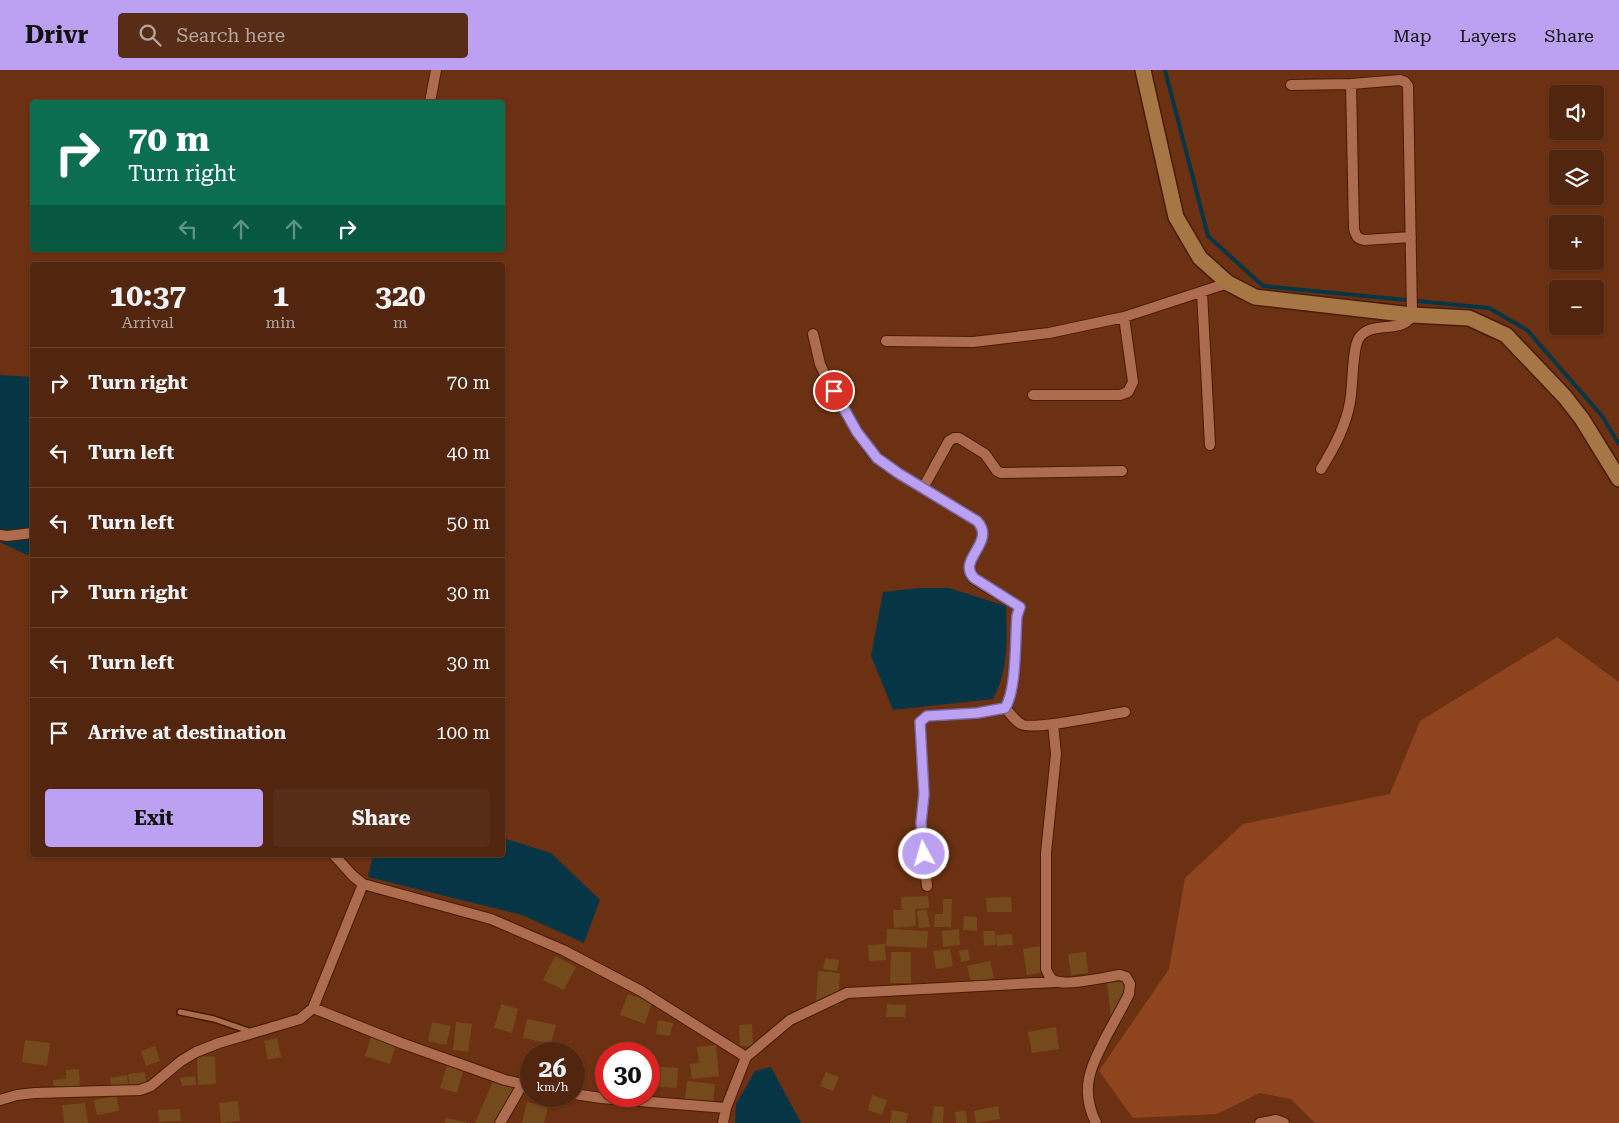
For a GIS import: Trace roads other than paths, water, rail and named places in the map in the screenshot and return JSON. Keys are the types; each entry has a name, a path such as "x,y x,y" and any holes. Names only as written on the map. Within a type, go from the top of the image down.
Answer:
{"street":[{"path":"430,100 436,70"},
{"path":"1143,70 1176,217 1200,258 1228,283 1255,297 1469,318 1506,335 1565,397 1582,419 1619,479"},
{"path":"1291,85 1351,84 1400,80 1407,84 1413,311 1410,320 1402,325 1379,328 1366,332 1359,338 1356,348 1352,394 1346,418 1332,450 1321,468"},
{"path":"1351,84 1354,229 1356,236 1359,239 1365,240 1411,237"},
{"path":"886,341 973,342 1049,333 1124,317 1228,283"},
{"path":"1202,292 1210,445"},
{"path":"1033,395 1120,395 1128,392 1133,382 1124,317"},
{"path":"813,334 820,364 826,377 867,446 886,465 977,521 982,526 983,537 970,564 970,574 1020,607 1017,616 1013,680 1010,698 1005,708"},
{"path":"923,488 949,441 954,438 960,438 985,454 997,471 1001,473 1122,471"},
{"path":"0,535 7,536 30,532"},
{"path":"1005,708 1023,725 1053,724 1125,712"},
{"path":"927,886 921,823 924,794 920,722 927,716 977,713 1005,708"},
{"path":"1053,724 1056,754 1046,853 1046,969 1050,978 1056,982"},
{"path":"336,857 352,876 364,884 491,919 562,950 641,991 746,1056"},
{"path":"0,1100 17,1095 36,1093 140,1090 151,1086 181,1061 196,1052 300,1019 313,1008 364,884"},
{"path":"723,1123 726,1108 746,1056 790,1020 847,993 1067,983 1120,975 1126,977 1130,984 1129,994 1092,1064 1088,1076 1088,1091 1096,1123"},
{"path":"313,1008 401,1043 520,1084"},
{"path":"500,1123 520,1096"},
{"path":"585,1096 726,1108"},
{"path":"1260,1123 1276,1120 1284,1123"}],"lane":[{"path":"180,1012 214,1019 255,1033"}],"water":[{"path":"0,375 30,377 30,553 27,555 0,542"},
{"path":"920,588 949,588 1006,606 1006,654 1002,677 993,699 893,710 871,656 883,592"},
{"path":"505,839 551,853 600,900 584,943 522,915 368,877 373,857 505,857"},
{"path":"771,1067 801,1123 735,1123 736,1104 755,1071"}],"waterway":[{"path":"1165,70 1208,236 1263,286 1489,308 1527,330 1602,416 1619,444"}]}
